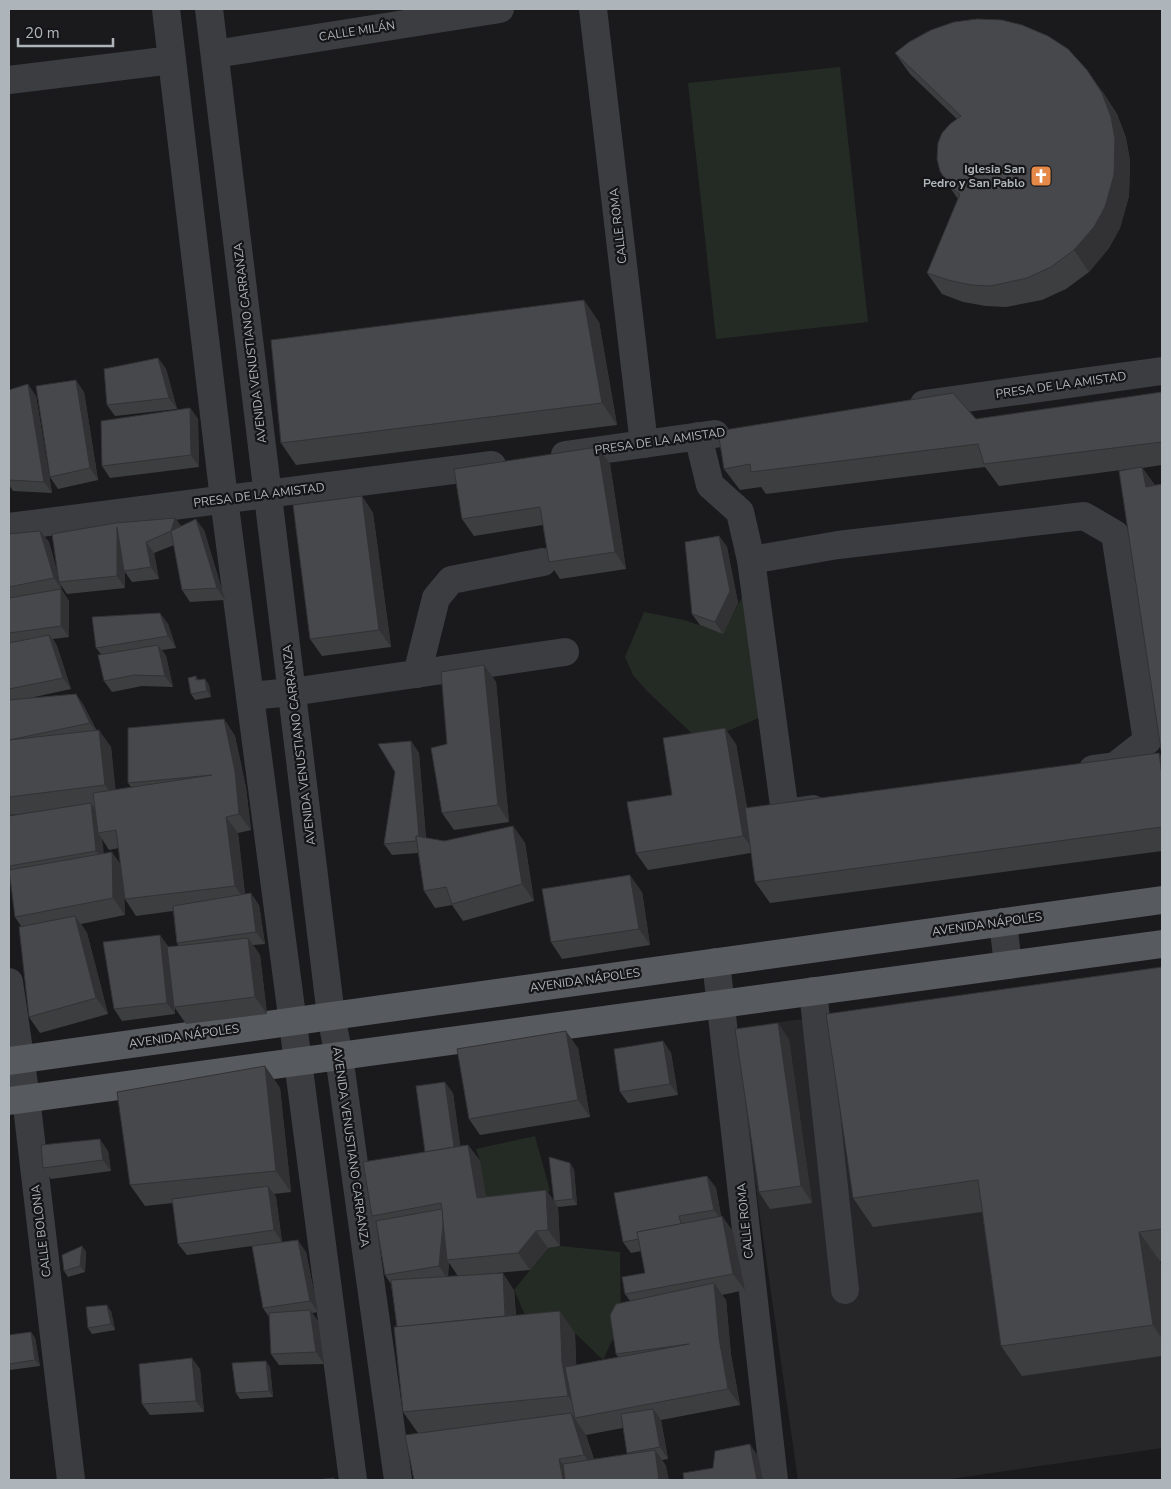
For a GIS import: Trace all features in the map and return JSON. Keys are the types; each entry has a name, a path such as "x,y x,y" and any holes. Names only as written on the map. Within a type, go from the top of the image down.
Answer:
{"main road":[{"name":"AVENIDA NÁPOLES","path":"14,1060 1162,900"},
{"path":"17,1100 1162,944"}],"street":[{"path":"166,9 224,499 353,1480"},
{"name":"AVENIDA VENUSTIANO CARRANZA","path":"209,9 331,1016 339,1056 398,1480"},
{"name":"CALLE MILÁN","path":"215,54 500,9"},
{"name":"CALLE ROMA","path":"593,9 644,444"},
{"path":"9,80 172,60"},
{"name":"PRESA DE LA AMISTAD","path":"896,408 1162,371"},
{"name":"PRESA DE LA AMISTAD","path":"545,457 738,430"},
{"path":"698,436 710,485 740,512 751,560 785,813 834,806"},
{"name":"PRESA DE LA AMISTAD","path":"9,527 516,462"},
{"path":"751,560 838,545 1084,516 1116,534 1146,741 1115,766 1066,773"},
{"path":"417,674 436,598 451,580 543,562"},
{"path":"250,696 292,692 565,652"},
{"path":"1003,922 1008,965"},
{"name":"CALLE ROMA","path":"716,962 774,1480"},
{"name":"CALLE BOLONIA","path":"9,982 17,1100 71,1480"},
{"path":"813,991 846,1290"}],"shaded area":[{"path":"840,67 868,322 716,339 688,83"},
{"path":"751,580 759,718 701,742 647,691 633,675 625,657 644,612 684,620 723,633"},
{"path":"1162,967 1162,1448 944,1480 798,1480 733,1029"},
{"path":"535,1136 550,1191 489,1214 480,1161 476,1149"},
{"path":"560,1246 620,1252 621,1321 603,1360 575,1333 535,1337 514,1290 548,1248"}],"building":[{"name":"Iglesia San Pedro y San Pablo","path":"977,19 1002,20 1022,25 1048,36 1068,49 1087,70 1102,93 1111,117 1115,139 1114,175 1105,207 1094,227 1074,250 1051,267 1027,278 991,286 971,285 927,273 960,194 949,186 940,171 937,159 938,143 942,133 961,116 895,53 909,42 931,30 954,22"},
{"path":"584,300 602,403 281,443 271,340"},
{"path":"158,358 169,398 107,405 104,369"},
{"path":"76,380 90,468 50,477 36,386"},
{"path":"28,384 44,482 9,480 9,390"},
{"path":"1162,392 1162,442 984,464 978,444 751,472 750,464 724,469 718,431 953,393 976,419"},
{"path":"190,408 191,455 102,466 101,421"},
{"path":"598,447 615,552 549,562 540,507 462,519 454,469"},
{"path":"1142,467 1146,487 1162,484 1161,750 1119,471"},
{"path":"362,496 379,630 310,639 293,505"},
{"path":"175,518 171,531 146,542 151,567 124,571 117,527 117,576 59,582 52,534 116,523"},
{"path":"196,519 217,588 182,590 171,531"},
{"path":"40,531 54,578 9,587 9,534"},
{"path":"719,536 730,591 715,622 692,614 685,542"},
{"path":"61,589 61,626 9,633 9,598"},
{"path":"160,613 168,636 96,648 92,617"},
{"path":"49,635 63,678 9,689 9,643"},
{"path":"158,645 165,676 134,675 104,681 98,655"},
{"path":"484,665 498,805 442,813 431,748 447,744 441,672"},
{"path":"196,676 196,680 205,679 207,691 191,694 188,678"},
{"path":"76,694 90,723 9,740 9,700"},
{"path":"224,719 235,771 239,814 226,817 235,886 125,899 116,830 98,833 93,793 212,775 128,783 128,728"},
{"path":"725,728 743,836 636,853 627,802 672,795 663,738"},
{"path":"99,730 105,785 9,797 9,740"},
{"path":"411,741 419,836 416,836 416,841 384,844 395,772 378,744"},
{"path":"1159,753 1162,775 1162,827 755,882 745,808"},
{"path":"91,803 96,851 9,866 9,816"},
{"path":"513,826 522,884 452,904 446,887 424,891 416,836 444,841"},
{"path":"112,852 113,898 15,917 9,870"},
{"path":"630,875 639,929 551,942 542,889"},
{"path":"251,893 256,932 177,943 173,906"},
{"path":"75,916 96,998 29,1017 19,927"},
{"path":"160,935 167,1003 114,1009 103,942"},
{"path":"248,938 255,997 174,1007 167,947"},
{"path":"1162,967 1162,1229 1139,1232 1153,1325 1001,1346 978,1180 853,1198 826,1014"},
{"path":"778,1023 801,1186 759,1192 735,1029"},
{"path":"566,1031 578,1100 469,1119 457,1049"},
{"path":"663,1041 670,1084 620,1092 614,1049"},
{"path":"265,1066 276,1171 130,1185 117,1092"},
{"path":"445,1082 454,1147 425,1152 416,1086"},
{"path":"100,1139 103,1160 43,1168 41,1145"},
{"path":"468,1145 477,1198 546,1190 548,1230 536,1231 518,1253 447,1260 441,1203 372,1216 363,1162"},
{"path":"549,1157 570,1163 573,1199 554,1201"},
{"path":"707,1176 714,1210 679,1216 681,1224 637,1232 639,1239 623,1242 614,1193"},
{"path":"268,1186 274,1230 178,1244 172,1199"},
{"path":"442,1209 443,1224 439,1266 385,1275 376,1221"},
{"path":"722,1216 733,1274 625,1294 622,1277 645,1273 637,1232"},
{"path":"298,1240 310,1301 263,1308 252,1246"},
{"path":"82,1246 80,1266 64,1271 62,1255"},
{"path":"503,1273 505,1316 397,1327 391,1280"},
{"path":"714,1283 719,1338 728,1389 575,1418 565,1367 689,1344 616,1354 610,1315 616,1304"},
{"path":"107,1305 111,1324 88,1328 86,1307"},
{"path":"310,1310 316,1352 271,1354 269,1313"},
{"path":"560,1311 562,1362 568,1396 403,1412 394,1327"},
{"path":"31,1332 35,1360 9,1364 9,1335"},
{"path":"192,1358 196,1401 142,1404 139,1364"},
{"path":"266,1361 269,1391 236,1393 232,1363"},
{"path":"653,1409 660,1447 627,1453 621,1414"},
{"path":"571,1413 584,1455 559,1459 563,1480 414,1480 405,1435"},
{"path":"750,1444 757,1480 684,1480 683,1473 713,1468 715,1451"},
{"path":"655,1450 659,1480 565,1480 563,1464"},
{"path":"334,1478 334,1480 316,1480"}],"place":[{"name":"Iglesia San Pedro y San Pablo","path":"1041,176"}]}
